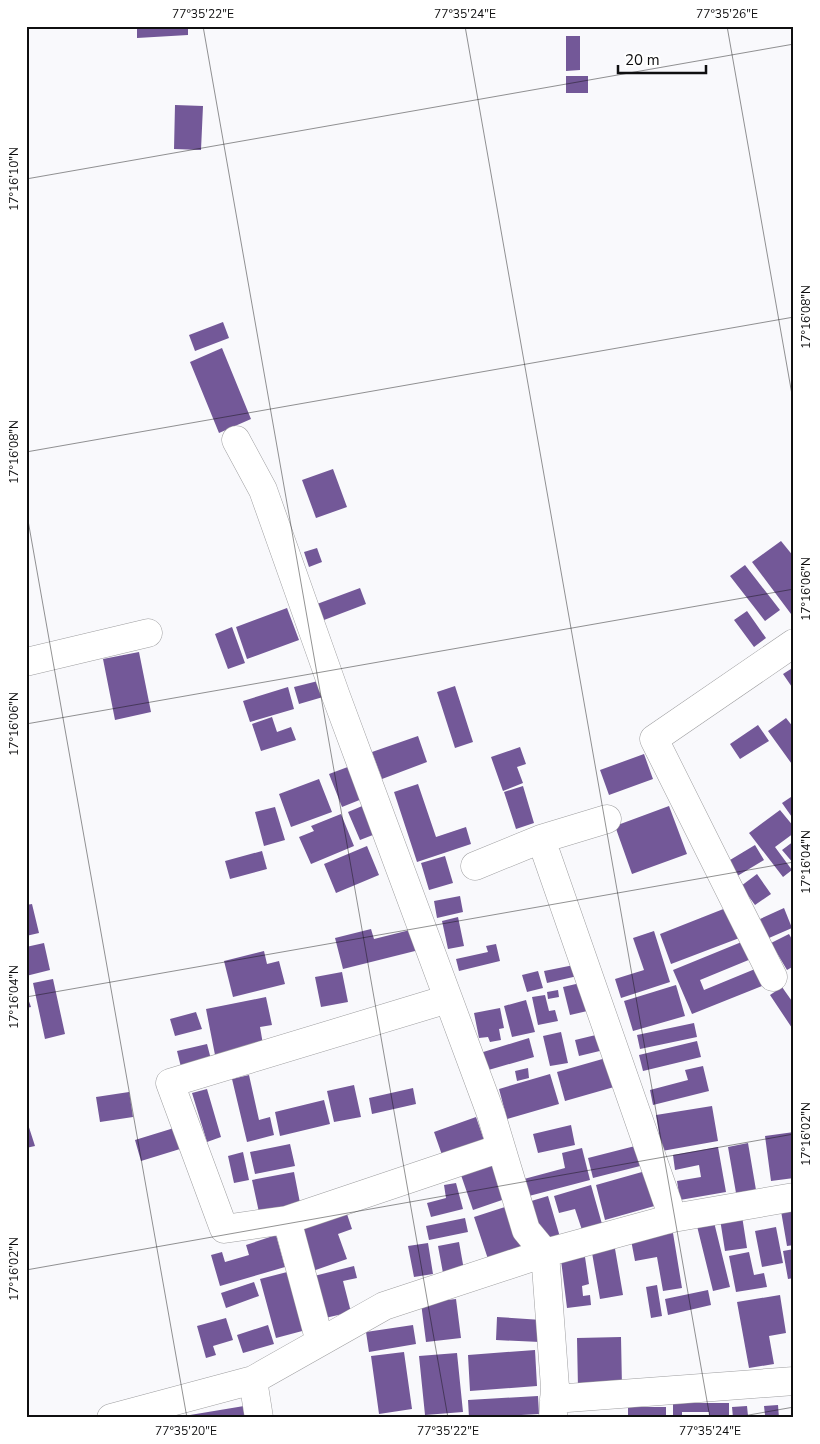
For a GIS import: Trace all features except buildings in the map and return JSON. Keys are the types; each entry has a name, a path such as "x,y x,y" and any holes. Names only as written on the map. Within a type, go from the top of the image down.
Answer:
{"street":[{"path":"236,440 264,490 336,696 491,1114 526,1230 544,1253 555,1387 554,1408 794,1381"},
{"path":"26,662 148,634"},
{"path":"773,977 654,739 794,643"},
{"path":"475,866 541,839 607,819"},
{"path":"541,839 673,1218"},
{"path":"448,1000 170,1083 224,1229 288,1220 501,1148"},
{"path":"111,1418 253,1380 384,1306 544,1253 673,1218 794,1197"},
{"path":"288,1220 320,1342"},
{"path":"253,1380 260,1418"}]}
